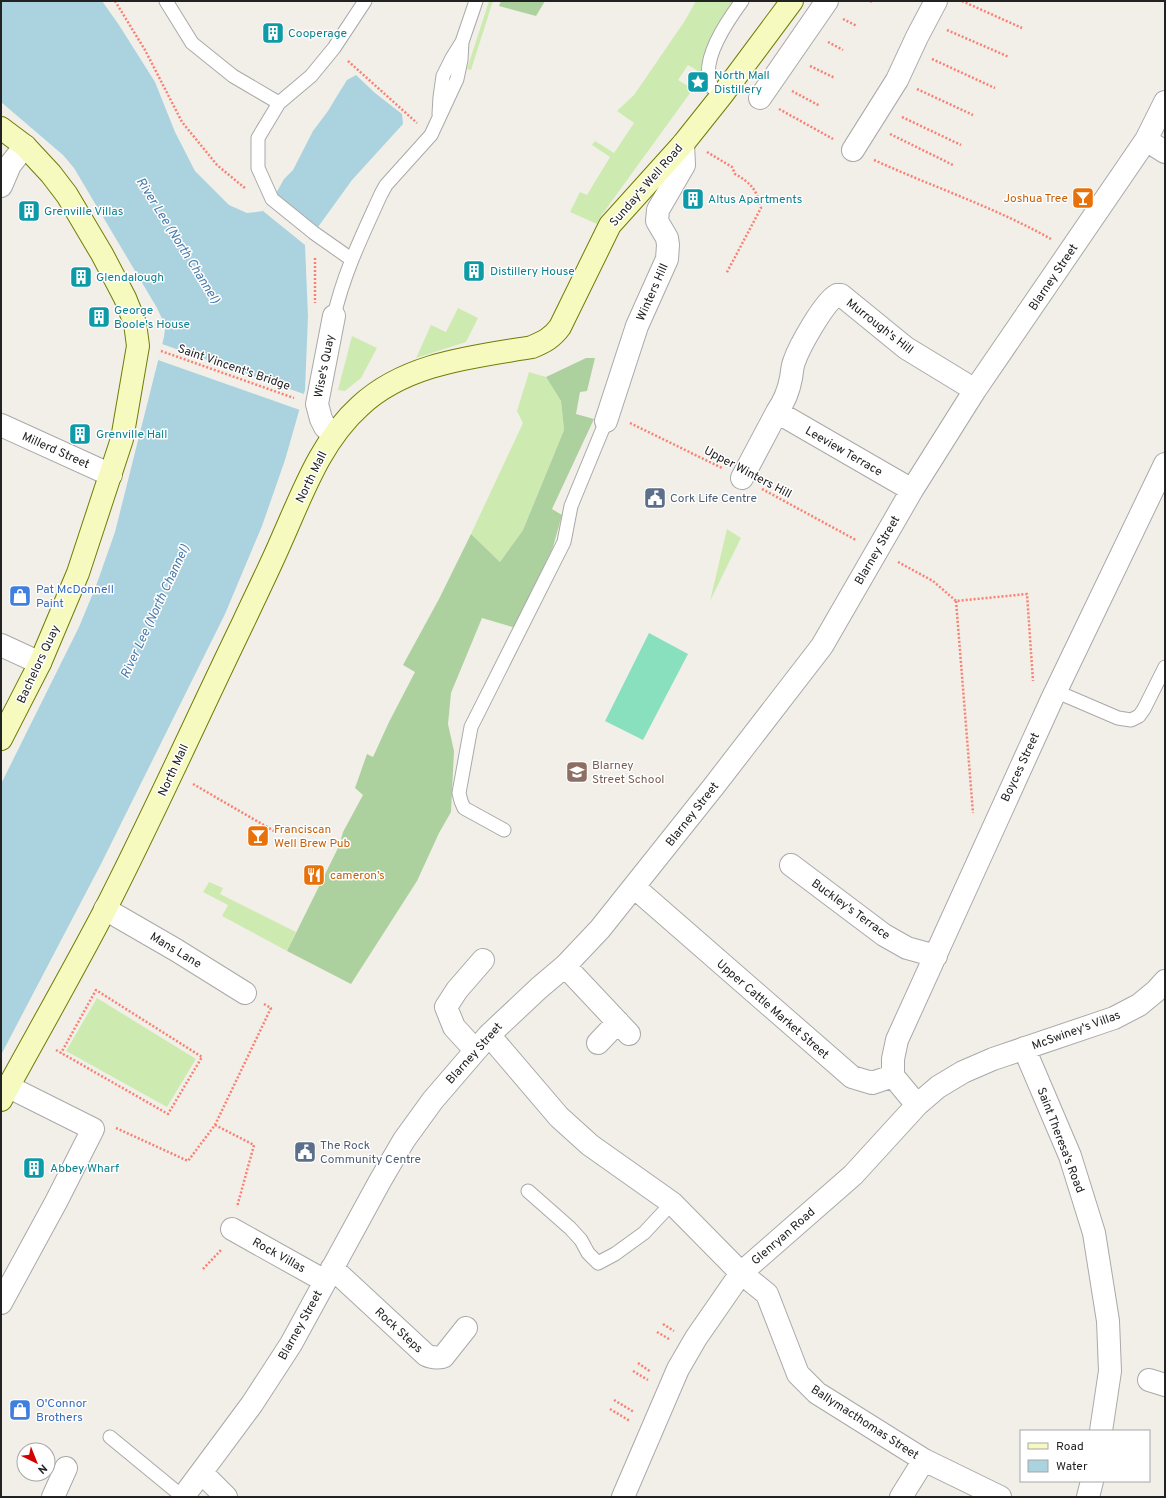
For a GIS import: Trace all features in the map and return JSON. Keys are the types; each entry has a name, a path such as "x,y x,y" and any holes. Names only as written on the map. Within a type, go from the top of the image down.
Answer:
{"main road":[{"name":"Sunday's Well Road","path":"334,435 360,405 385,387 406,376 443,363 532,347 545,342 554,336 560,327 610,224 683,144 722,95 792,1"},
{"name":"Bachelors Quay","path":"1,128 25,146 51,174 67,195 102,254 124,298 135,323 138,346 122,439 78,573 40,663 1,739"},
{"name":"North Mall","path":"5,1093 105,909 143,833 322,453 334,435"}],"street":[{"path":"760,98 827,1"},
{"path":"853,150 897,80 936,1"},
{"name":"Blarney Street","path":"183,1497 202,1473 272,1374 291,1344 380,1181 404,1140 433,1100 482,1042 539,988 565,966 600,929 714,786 822,646 912,490 975,390 1146,140 1165,102"},
{"path":"1146,140 1165,152"},
{"name":"Winters Hill","path":"608,417 637,326 667,260 667,238 657,221 656,216 684,165 683,144"},
{"path":"1,186 10,165 25,146"},
{"name":"Murrough's Hill","path":"777,412 782,405 791,379 793,363 800,347 821,314 837,295 841,295 906,348 975,390"},
{"name":"Wise's Quay","path":"334,316 317,404 325,427 334,435"},
{"path":"742,478 777,412"},
{"name":"Leeview Terrace","path":"777,412 912,490"},
{"name":"Millerd Street","path":"1,425 111,474"},
{"name":"Boyces Street","path":"893,1076 893,1059 897,1040 1053,695 1165,464"},
{"path":"1,645 40,663"},
{"name":"Buckley's Terrace","path":"791,865 884,935 907,948 936,956"},
{"name":"Upper Cattle Market Street","path":"634,887 852,1077 872,1083 893,1076"},
{"name":"Mans Lane","path":"105,909 176,950 252,997"},
{"name":"Ballymacthomas Street","path":"483,960 457,990 446,1007 454,1027 482,1042 590,1145 672,1203 741,1273 767,1294 798,1374 817,1393 924,1460 1000,1497"},
{"path":"565,966 623,1028 598,1043"},
{"name":"McSwiney's Villas","path":"1024,1048 1114,1018 1139,1005 1156,991 1165,981"},
{"name":"Glenryan Road","path":"623,1497 678,1368 696,1338 741,1273 853,1175 916,1106 938,1087 963,1072 1024,1048"},
{"name":"Saint Theresa's Road","path":"1024,1048 1070,1156 1094,1233 1108,1321 1110,1371 1101,1430"},
{"path":"893,1076 916,1106"},
{"path":"1,1303 56,1202 93,1129 5,1093"},
{"name":"Rock Villas","path":"232,1229 329,1274"},
{"name":"Rock Steps","path":"329,1274 426,1355 431,1357 443,1357 466,1328"},
{"path":"902,1497 924,1460"},
{"path":"53,1497 66,1468"},
{"path":"202,1473 226,1497"},
{"path":"1088,1497 1092,1482"}],"lane":[{"path":"166,1 192,43 233,76 279,103"},
{"path":"351,259 314,233 272,199 258,168 258,138 279,103 312,76 334,48 365,1"},
{"path":"334,316 339,292 351,259 381,194 386,185 431,135 439,116 449,99 457,80 461,60 462,42 476,1"},
{"path":"722,95 712,88 708,71 716,39 742,1"},
{"path":"504,830 464,808 461,801 459,793 471,727 564,542 571,506 608,417"},
{"path":"1053,695 1118,718 1131,720 1139,716 1144,709 1165,667"},
{"path":"528,1190 570,1228 581,1240 588,1253 598,1263 615,1254 644,1233 672,1203"},
{"path":"110,1437 183,1497"}],"path":[{"path":"114,1 145,50 182,122 217,165 250,193"},
{"path":"962,1 1022,28"},
{"path":"926,20 1009,57"},
{"path":"334,48 431,135"},
{"path":"911,49 996,88"},
{"path":"773,79 820,106"},
{"path":"897,80 973,115"},
{"path":"760,98 853,150 1034,230 1071,251"},
{"path":"881,106 961,145"},
{"path":"869,124 953,165"},
{"path":"703,151 732,167 735,174 748,181 757,196 761,208 726,274"},
{"name":"Saint Vincent's Bridge","path":"160,350 295,398"},
{"name":"Upper Winters Hill","path":"608,417 742,478 933,581 956,601"},
{"path":"995,823 973,814 956,601 1027,594 1034,691 1053,695"},
{"path":"190,782 274,831"},
{"path":"53,1049 168,1114 202,1057 96,990 61,1053"},
{"path":"115,1128 188,1161 216,1125 271,1008 252,997"},
{"path":"216,1125 254,1145 244,1181"},
{"path":"663,1324 677,1333"},
{"path":"657,1332 673,1341"},
{"path":"638,1363 656,1375"},
{"path":"633,1371 652,1383"},
{"path":"614,1400 639,1415"},
{"path":"610,1409 636,1425"}],"green space":[{"path":"489,1 493,1 471,70 467,69"},
{"path":"501,1 545,1 536,16 499,6"},
{"path":"696,1 736,1 703,74 688,65 678,80 693,89 601,216 597,224 570,212 580,192 587,195 610,157 592,145 595,141 614,153 634,123 617,111 634,95 684,22"},
{"path":"458,308 478,318 466,342 416,358 431,325 446,332"},
{"path":"352,336 377,348 361,378 345,391 338,390"},
{"path":"586,358 595,358 587,391 580,392 576,414 594,419 552,509 562,515 553,547 516,628 482,618 451,693 448,724 454,751 451,812 439,833 417,881 351,984 287,951 339,846 343,832 363,795 355,788 367,754 373,757 415,672 403,665 439,599 471,534 500,562 523,530 564,430 561,401 546,377"},
{"path":"529,372 546,377 561,401 564,430 523,530 500,562 471,534 523,423 517,411"},
{"path":"727,529 741,538 710,601"},
{"path":"649,633 688,654 643,740 605,721"},
{"path":"209,882 223,888 220,894 296,932 287,951 222,916 228,905 203,892"},
{"path":"97,998 196,1059 167,1107 66,1051"}],"water":[{"name":"River Lee (North Channel)","path":"1,1 102,1 155,82 175,132 195,171 229,205 247,213 263,211 274,197 284,179 293,170 313,131 328,111 347,80 356,75 375,93 402,114 403,124 352,180 305,245 308,316 305,390 285,460 262,526 225,614 101,864 1,1055 1,784 79,627 96,586 115,532 165,329 157,308 74,168 63,155 1,102"}],"pier":[{"path":"274,197 317,230 305,245 263,211"},
{"path":"162,344 304,394 300,410 158,360"}],"place":[{"name":"Cooperage","path":"273,33"},
{"name":"North Mall Distillery","path":"698,82"},
{"name":"Joshua Tree","path":"1083,198"},
{"name":"Altus Apartments","path":"693,199"},
{"name":"Grenville Villas","path":"29,211"},
{"name":"Distillery House","path":"474,271"},
{"name":"Glendalough","path":"81,277"},
{"name":"George Boole's House","path":"99,317"},
{"name":"Grenville Hall","path":"80,434"},
{"name":"Cork Life Centre","path":"655,498"},
{"name":"Pat McDonnell Paint","path":"20,596"},
{"name":"Blarney Street School","path":"577,772"},
{"name":"Franciscan Well Brew Pub","path":"258,836"},
{"name":"cameron’s","path":"314,875"},
{"name":"The Rock Community Centre","path":"305,1152"},
{"name":"Abbey Wharf","path":"34,1168"},
{"name":"O'Connor Brothers","path":"20,1410"}]}
